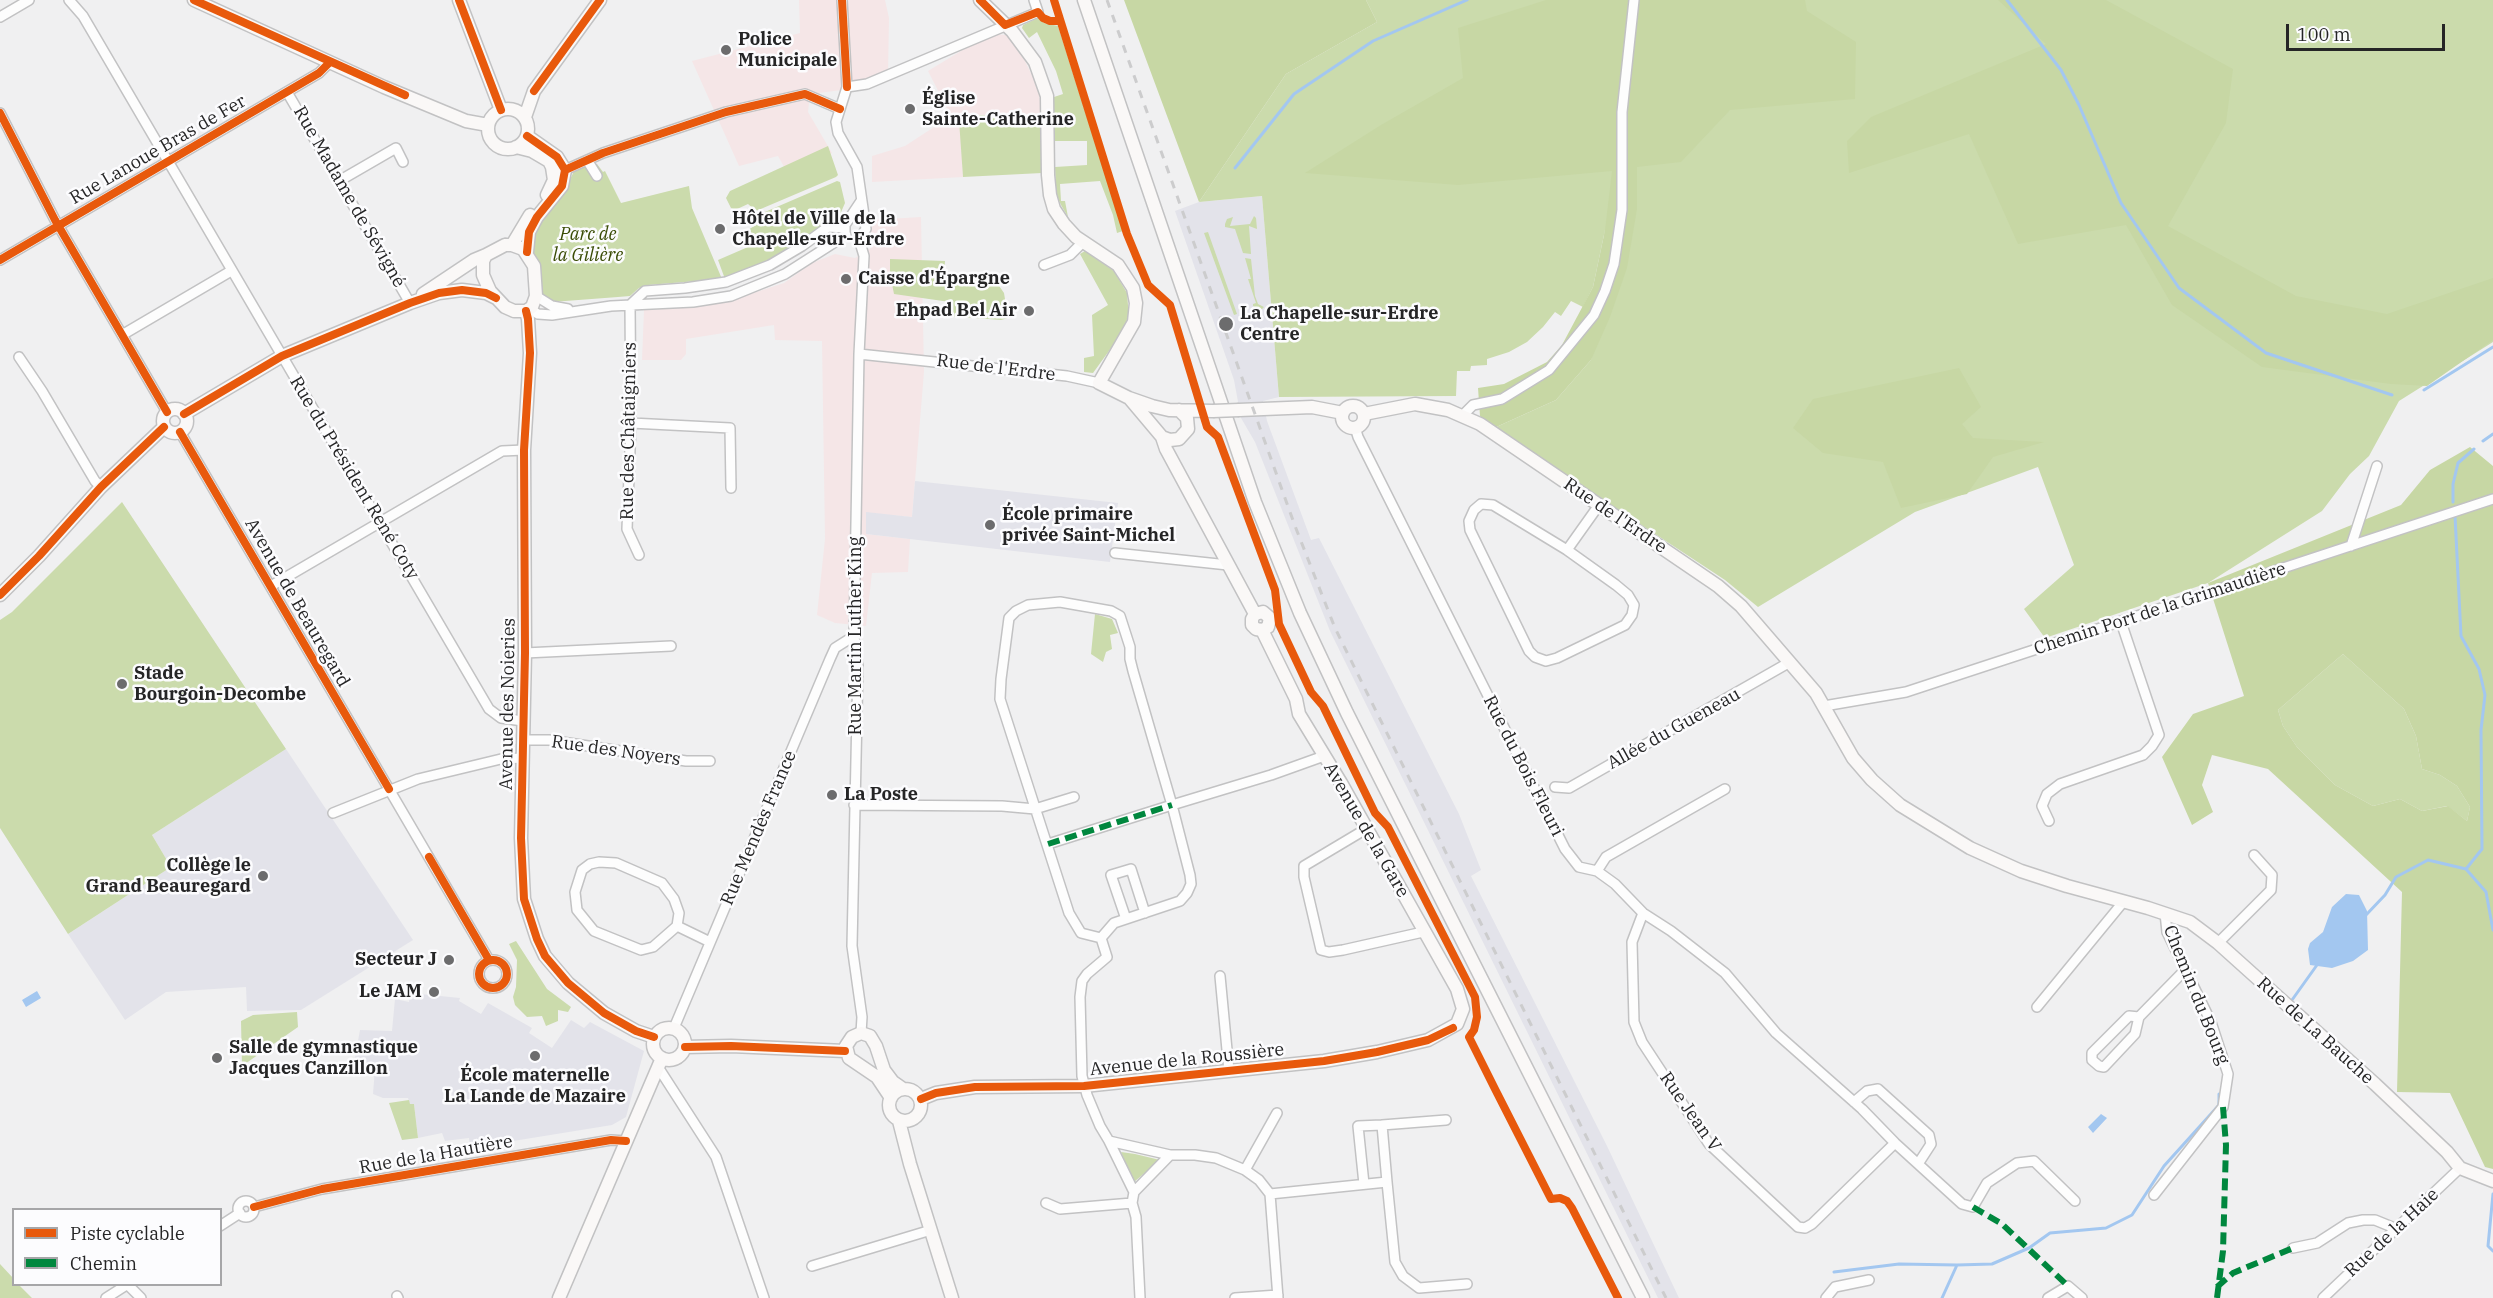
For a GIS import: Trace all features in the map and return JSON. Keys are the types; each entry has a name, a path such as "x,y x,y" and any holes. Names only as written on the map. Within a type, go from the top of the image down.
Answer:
{"street":[{"path":"0,17 29,0"},
{"name":"Rue du Président René Coty","path":"69,0 83,16 489,710 501,718 523,721"},
{"path":"194,0 329,63 466,121 488,125"},
{"path":"459,0 507,109 525,117"},
{"path":"516,147 527,136 528,126 525,117 534,91 600,0"},
{"path":"630,304 645,291 726,282 770,265 828,227 845,232 854,240 859,239 865,233 861,184 857,167 838,133 837,122 847,87 842,0"},
{"path":"980,0 1005,25 1035,62 1047,96 1048,175 1051,201 1064,224 1083,242 1110,259 1125,273 1133,288 1136,303 1130,330 1099,383"},
{"path":"847,87 867,84 1038,12 1034,0"},
{"path":"1084,0 1251,492 1300,614 1347,713 1643,1298"},
{"path":"1463,415 1473,405 1502,399 1549,370 1594,315 1605,291 1614,264 1622,210 1622,112 1634,0"},
{"name":"Rue Lanoue Bras de Fer","path":"0,260 319,73 329,63"},
{"path":"512,245 532,212 552,188 554,180 552,167 549,161 532,151 497,146 489,135 488,125 491,117 534,91"},
{"name":"Rue Madame de Sévigné","path":"287,92 410,303"},
{"path":"566,170 586,160 726,112 805,94 840,109"},
{"path":"0,113 59,226 167,412"},
{"path":"527,136 557,157 566,170 562,186 537,217 530,232 527,252 536,274 536,296 528,310"},
{"path":"339,180 396,148 403,162"},
{"path":"586,160 597,176"},
{"path":"486,255 483,261 483,275 496,297 505,307 514,311 528,310 538,314 552,315 574,310 630,304 693,302 731,296 785,274 845,232 861,201"},
{"path":"850,220 859,220 865,225"},
{"name":"Rue Martin Luther King","path":"859,239 864,256 859,354 854,636 858,666 852,946 862,1017 861,1033"},
{"path":"1044,265 1070,255 1083,242"},
{"path":"410,303 474,260 501,246 512,245 527,252"},
{"path":"122,335 231,271"},
{"path":"184,414 282,356 410,303 462,290 486,293 496,297"},
{"path":"536,296 552,306 574,310"},
{"name":"Rue des Châtaigniers","path":"630,304 627,529 639,555"},
{"name":"Avenue des Noieries","path":"528,310 530,353 524,450 525,653 521,838 524,898 537,939 545,956 557,970 604,1013 636,1031 654,1037"},
{"name":"Rue de l'Erdre","path":"859,354 1067,376 1099,383 1129,398 1174,410 1191,409 1208,412 1312,407 1343,413"},
{"path":"19,357 42,391 95,481 101,487"},
{"name":"Rue de l'Erdre","path":"1129,398 1160,433"},
{"name":"Rue de l'Erdre","path":"1364,414 1415,404 1433,405 1463,415 1480,424 1718,586 1741,606 1816,693 1824,706"},
{"path":"1354,406 1360,408 1364,414 1362,424 1355,428 1345,424 1343,413 1347,408 1354,406"},
{"path":"174,409 184,414 186,424 180,432 169,432 164,427 163,417 167,412 174,409"},
{"path":"1175,440 1160,433 1158,419 1174,410 1185,415 1188,425"},
{"path":"1175,440 1183,436 1188,425 1208,412"},
{"path":"630,423 730,428 730,488"},
{"path":"0,595 39,556 101,487 164,427"},
{"name":"Rue du Bois Fleuri","path":"1355,428 1565,849 1579,867 1597,871 1615,884 1643,913 1671,931 1725,973 1776,1033 1854,1102 1962,1204 1972,1207 1987,1183 2017,1163 2034,1161 2075,1201"},
{"name":"Avenue de Beauregard","path":"180,432 489,960"},
{"name":"Avenue de la Gare","path":"1160,433 1255,614 1263,612 1270,618 1268,627 1263,630 1296,699 1299,714 1461,999 1462,1016 1453,1028"},
{"path":"1174,462 1175,440"},
{"path":"271,586 502,451 524,450"},
{"path":"2351,546 2377,466"},
{"name":"Chemin Port de la Grimaudière","path":"1824,706 1906,692 2493,499"},
{"path":"1481,504 1493,505 1567,550 1628,595 1634,605 1632,615 1625,625 1557,658 1546,660 1535,657 1529,651 1470,530 1469,521 1474,510 1481,504"},
{"path":"1567,550 1599,505"},
{"path":"1115,553 1228,565"},
{"path":"1043,602 1060,602 1111,610 1120,616 1130,647 1133,671 1172,805 1191,884 1180,902 1114,923 1101,938 1081,933 1069,913 1008,729 1000,689 1009,618 1016,611 1028,605 1043,602"},
{"path":"2049,821 2042,806 2047,794 2060,784 2143,754 2152,747 2160,735 2121,622"},
{"name":"Rue Mendès France","path":"674,1028 830,659 836,648 854,636"},
{"path":"525,653 671,646"},
{"name":"Allée du Gueneau","path":"1555,787 1569,788 1790,663"},
{"name":"Rue de La Bauche","path":"1824,706 1853,758 1872,780 1900,805 1941,832 2021,872 2190,922 2218,943 2423,1129 2460,1168 2493,1181"},
{"name":"Rue des Noyers","path":"523,740 549,740 686,761 710,761"},
{"path":"1048,844 1271,775 1324,756"},
{"path":"333,813 418,779 501,759 523,758"},
{"path":"1597,871 1606,856 1725,789"},
{"path":"854,805 1002,806 1035,809 1074,796"},
{"path":"1366,829 1304,866 1304,877 1321,950 1329,952 1343,950 1423,932"},
{"path":"2218,943 2271,890 2272,875 2254,855"},
{"path":"616,863 662,883 674,899 679,913 677,926 653,947 641,950 594,931 577,910 575,902 582,870 590,864 616,863"},
{"path":"1126,919 1111,875 1131,868 1145,913"},
{"path":"2037,1007 2124,901"},
{"name":"Rue Jean V","path":"1643,913 1632,942 1634,1022 1642,1042 1709,1144 1798,1227 1806,1228 1812,1224 1895,1143"},
{"name":"Chemin du Bourg","path":"2154,1195 2223,1107 2228,1074 2211,1022 2184,971 2168,932 2165,914"},
{"path":"677,926 710,942"},
{"path":"1101,938 1107,957 1082,981 1080,997 1084,1086 1100,1126 1134,1192"},
{"path":"2139,1017 2129,1016 2092,1053 2092,1060 2104,1067 2135,1034 2139,1017 2184,971"},
{"path":"1220,976 1229,1071"},
{"path":"660,1063 675,1059 685,1047 683,1036 674,1028 660,1030 654,1037 653,1048 660,1063 716,1157 764,1298"},
{"name":"Avenue de la Roussière","path":"921,1099 936,1093 975,1087 1084,1086 1229,1071 1377,1052 1428,1040 1453,1028"},
{"path":"899,1121 907,1122 920,1114 921,1099 910,1090 903,1089 893,1082 884,1070 874,1040 867,1033 861,1033 848,1040 845,1051 849,1058 865,1067 882,1082 891,1098 889,1108 899,1121 952,1298"},
{"path":"685,1047 731,1046 845,1051"},
{"path":"559,1298 660,1063"},
{"path":"891,1098 903,1089"},
{"path":"1854,1102 1867,1091 1878,1089 1929,1135 1932,1144 1918,1164"},
{"path":"1245,1170 1277,1113"},
{"path":"1364,1184 1358,1126 1446,1120"},
{"path":"1382,1125 1395,1262 1403,1276 1419,1288 1467,1284"},
{"name":"Rue de la Hautière","path":"222,1225 240,1213 239,1205 244,1201 250,1202 254,1207 322,1189 611,1140 626,1141"},
{"path":"1109,1141 1170,1155 1216,1158 1245,1170 1260,1180 1270,1194 1278,1297 1235,1298"},
{"path":"1140,1298 1136,1217 1132,1203 1134,1192 1170,1155"},
{"name":"Rue de la Haie","path":"2328,1296 2460,1168"},
{"path":"1270,1194 1387,1182"},
{"path":"1046,1203 1060,1209 1132,1203"},
{"path":"2293,1248 2317,1243 2348,1223 2363,1220 2375,1220 2397,1229"},
{"path":"812,1266 931,1230"},
{"path":"1826,1298 1835,1287 1869,1280"},
{"path":"106,1298 126,1286"},
{"path":"129,1286 141,1298"},
{"path":"2048,1298 2068,1286 2082,1298"}],"shaded area":[{"path":"799,0 885,0 889,18 888,75 842,90 810,94 808,112 832,153 787,172 778,156 739,166 692,61 800,33"},
{"path":"989,34 1008,35 1015,40 1039,90 1041,113 1024,116 1002,114 960,120 963,177 872,182 872,156 905,146 951,116 928,71"},
{"path":"1262,196 1279,397 1263,401 1267,421 1311,540 1319,538 1459,814 1481,870 1471,876 1607,1146 1679,1298 1658,1298 1330,631 1255,442 1241,418 1234,380 1175,211 1199,202"},
{"path":"921,217 924,372 912,517 866,513 866,534 910,539 908,572 872,573 866,626 835,623 817,615 825,539 822,341 775,340 774,325 686,339 686,354 681,360 642,360 644,310 692,307 744,296 784,283 812,263 835,254 855,258 871,248 871,220"},
{"name":"École primaire privée Saint-Michel","path":"915,481 1118,503 1110,562 866,534 866,512 912,517"},
{"name":"Collège le Grand Beauregard","path":"286,749 413,940 301,1010 247,1011 246,987 166,992 125,1020 68,934 171,867 152,835"},
{"path":"410,993 460,998 459,1001 481,1014 488,1003 532,1028 529,1033 552,1048 571,1020 584,1028 590,1022 644,1051 626,1117 612,1125 470,1148 469,1138 445,1141 442,1133 418,1138 414,1104 410,1105 408,1098 383,1098 373,1094 375,1068 354,1063 360,1030 392,1031 395,999 409,1002"}],"green space":[{"path":"1124,0 1366,0 1377,22 1286,74 1199,202"},
{"path":"1366,0 2493,0 2493,342 2399,401 2369,456 2350,474 2322,511 2208,583 2045,638 2024,609 2074,565 2038,467 1915,512 1758,607 1725,580 1494,428 1556,400 1591,360 1605,230 1593,287 1583,307 1571,301 1561,316 1555,312 1527,342 1509,352 1487,359 1487,365 1471,366 1470,371 1457,371 1456,396 1279,397 1262,196 1199,202 1286,74 1377,22"},
{"path":"1546,0 1805,0 1807,11 1856,42 1855,99 1730,110 1681,162 1637,167 1637,209 1627,268 1610,317 1591,360 1556,400 1494,428 1480,416 1478,388 1504,384 1547,362 1562,345 1593,287 1605,230 1612,171 1458,185 1305,173 1381,125 1463,78 1458,28"},
{"path":"1998,0 2106,0 2233,69 2226,123 2168,226 2296,296 2387,314 2493,278 2493,340 2427,386 2391,384 2262,367 2172,305 2126,225 2018,244 1969,134 1849,173 1847,141 1871,117 2046,44"},
{"path":"1038,18 1044,23 1058,26 1123,231 1117,233 1100,181 1060,184 1061,201 1065,201 1068,217 1056,194 1055,167 1087,165 1087,141 1054,141 1054,97 1063,94 1056,71 1037,32 1029,38 1022,28 1023,25"},
{"path":"1041,113 1042,173 963,177 959,120 979,115 1024,116"},
{"path":"828,146 838,175 836,177 756,211 748,204 735,210 731,208 726,198 730,191"},
{"name":"Parc de la Gilière","path":"597,164 603,172 605,171 621,203 689,186 692,208 722,279 648,285 639,288 630,296 552,302 544,296 540,290 531,251 533,234 541,216 567,186 574,171 585,165"},
{"path":"837,181 840,182 845,203 838,219 774,260 725,279 718,260 748,247 743,233 756,225 758,215"},
{"path":"1254,216 1257,229 1249,226 1251,254 1243,253 1235,229 1225,227 1225,224 1227,219 1233,217 1230,226 1250,224"},
{"path":"1208,232 1237,314 1234,315 1204,233"},
{"path":"1085,251 1114,271 1127,293 1128,305 1128,317 1122,333 1093,373 1084,372 1084,358 1094,356 1092,315 1108,305 1080,254"},
{"path":"1245,258 1251,259 1255,296 1258,304 1264,307 1261,310 1253,306 1256,303 1248,279 1251,279"},
{"path":"890,259 945,261 944,276 995,280 1004,293 1008,318 1001,320 949,316 950,302 894,294"},
{"path":"1959,368 1981,407 1962,424 1973,438 2044,442 1993,457 1967,494 1901,508 1883,462 1823,453 1793,428 1813,399"},
{"path":"2470,447 2493,466 2493,1169 2485,1167 2450,1093 2397,1092 2402,892 2268,769 2212,755 2202,785 2213,812 2192,825 2162,757 2193,714 2244,696 2208,583 2401,505 2430,470","holes":["2343,654 2404,709 2416,736 2422,769 2440,775 2457,786 2470,807 2467,821 2448,806 2422,811 2400,799 2373,806 2335,785 2297,747 2283,726 2278,710"]},
{"name":"Stade Bourgoin-Decombe","path":"122,502 286,749 152,835 171,867 68,934 0,828 0,620 12,612"},
{"path":"1095,614 1112,619 1118,633 1110,635 1112,649 1106,652 1103,662 1091,654"},
{"path":"2343,654 2404,709 2416,736 2422,769 2440,775 2457,786 2470,807 2467,821 2447,806 2422,811 2400,799 2373,806 2335,785 2297,747 2283,726 2278,710"},
{"path":"516,941 547,989 571,1007 568,1012 558,1010 558,1021 546,1026 542,1016 527,1017 515,1005 513,997 516,987 517,960 509,944"},
{"path":"297,1012 298,1027 242,1066 241,1021 253,1015"},
{"path":"409,1100 410,1104 414,1104 418,1138 402,1140 389,1103"},
{"path":"1121,1152 1135,1154 1160,1160 1134,1182"},
{"path":"0,1264 12,1277 12,1286 20,1286 32,1298 0,1298"}],"water":[{"path":"2346,894 2359,895 2367,911 2368,950 2353,961 2332,968 2310,965 2308,949 2310,943 2323,932 2332,907"},
{"path":"37,991 41,998 26,1007 22,1000"},
{"path":"2101,1114 2107,1118 2093,1133 2088,1127"}],"waterway":[{"path":"1235,168 1294,94 1373,41 1467,0"},
{"path":"2007,0 2061,70 2079,105 2121,203 2179,288 2266,353 2392,395"},
{"path":"2424,390 2493,347"},
{"path":"2483,441 2493,434"},
{"path":"2453,502 2453,484 2458,463 2474,449"},
{"path":"2455,516 2461,636 2479,669 2485,695 2481,730 2482,849 2466,869"},
{"path":"2366,915 2385,895 2396,877 2428,860 2466,869 2486,892 2493,930"},
{"path":"2292,1000 2317,965"},
{"path":"1942,1298 1957,1265 1992,1264 2029,1248 2050,1233 2106,1228 2132,1215 2164,1166 2219,1105 2219,1094"},
{"path":"2493,1194 2488,1246 2493,1251"},
{"path":"1834,1272 1899,1264 1957,1265"}],"railway":[{"path":"1107,0 1295,526 1335,628 1666,1298"}],"marked path":[{"path":"1048,844 1172,805"},
{"path":"2217,1298 2223,1251 2226,1145 2223,1107"},
{"path":"1973,1207 2002,1224 2068,1286"},
{"path":"2217,1287 2233,1273 2293,1248"}],"cycle path":[{"path":"194,0 405,95"},
{"path":"459,0 501,110"},
{"path":"534,91 600,0"},
{"path":"842,0 847,87"},
{"path":"980,0 1005,25 1038,12 1050,21 1060,21"},
{"path":"1054,0 1127,234 1148,285 1170,305 1207,427 1218,437 1275,590 1279,624 1311,692 1323,706 1375,813 1388,827 1475,997 1477,1017 1474,1030 1469,1037 1495,1089 1551,1199 1560,1198 1567,1201 1572,1208 1618,1298"},
{"path":"0,260 319,73 329,63"},
{"path":"565,170 603,153 726,112 805,94 840,109"},
{"path":"0,113 55,220 167,412"},
{"path":"527,136 557,157 565,170 562,186 537,217 529,232 527,252"},
{"path":"184,414 282,356 410,303 439,293 462,290 486,293 496,298"},
{"path":"526,311 530,353 524,450 525,653 521,838 524,899 545,956 568,983 604,1013 636,1031 654,1037"},
{"path":"0,595 39,556 101,487 164,427"},
{"path":"180,432 389,789"},
{"path":"429,857 489,960"},
{"path":"493,960 503,964 507,974 503,984 493,988 483,984 479,974 483,964 493,960"},
{"path":"921,1099 936,1093 975,1087 1084,1086 1324,1061 1428,1040 1453,1028"},
{"path":"685,1047 731,1046 845,1051"},
{"path":"254,1207 322,1189 611,1140 626,1141"}],"place":[{"name":"Police Municipale","path":"726,50"},
{"name":"Église Sainte-Catherine","path":"910,109"},
{"name":"Hôtel de Ville de la Chapelle-sur-Erdre","path":"720,229"},
{"name":"Caisse d'Épargne","path":"846,279"},
{"name":"Ehpad Bel Air","path":"1029,311"},
{"name":"La Chapelle-sur-Erdre Centre","path":"1226,324"},
{"name":"École primaire privée Saint-Michel","path":"990,525"},
{"name":"Stade Bourgoin-Decombe","path":"122,684"},
{"name":"La Poste","path":"832,795"},
{"name":"Collège le Grand Beauregard","path":"263,876"},
{"name":"Secteur J","path":"449,960"},
{"name":"Le JAM","path":"434,992"},
{"name":"École maternelle La Lande de Mazaire","path":"535,1056"},
{"name":"Salle de gymnastique Jacques Canzillon","path":"217,1058"}]}
